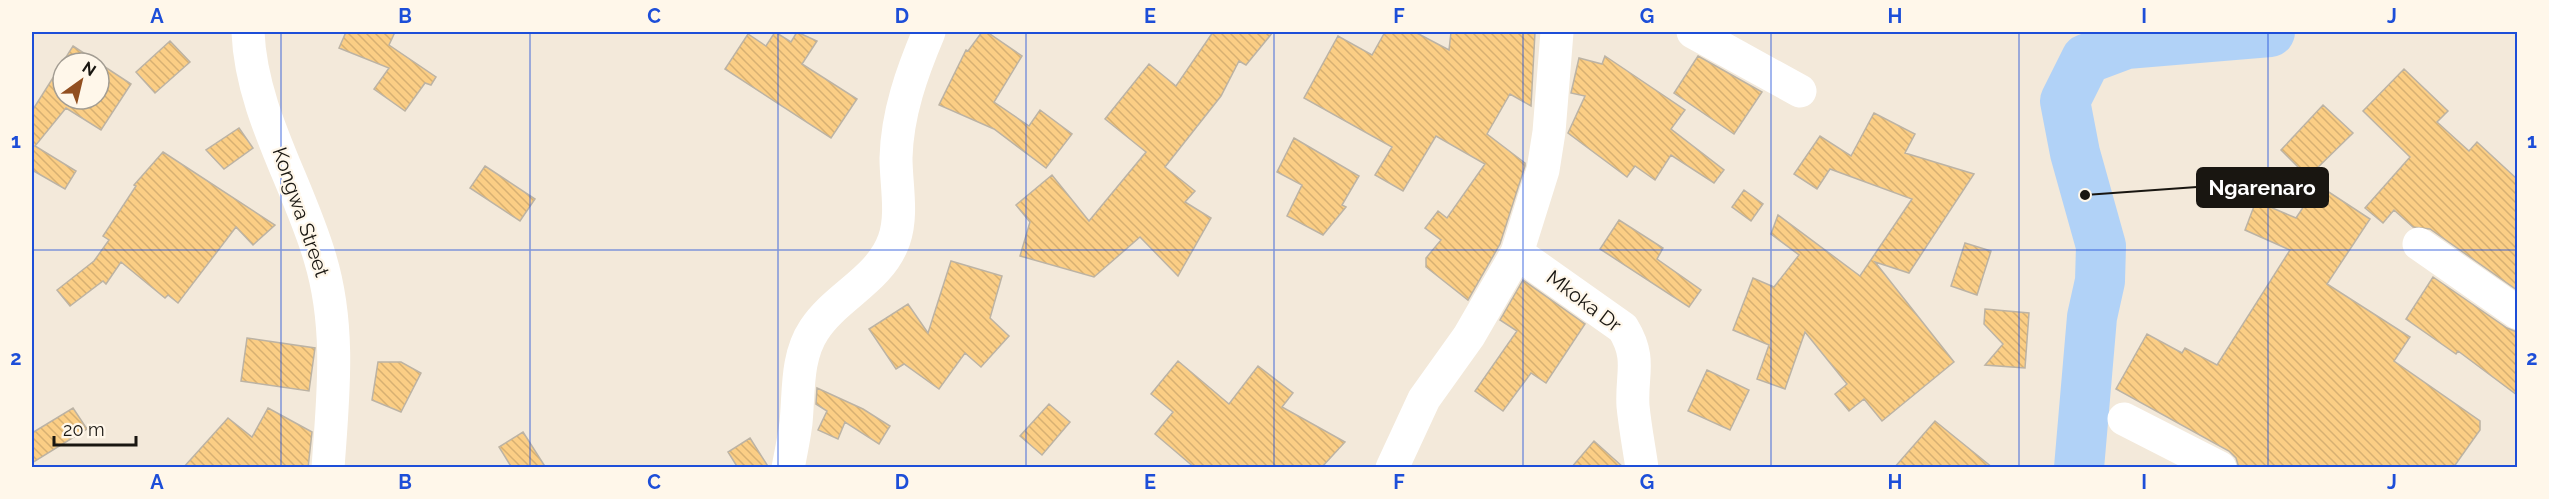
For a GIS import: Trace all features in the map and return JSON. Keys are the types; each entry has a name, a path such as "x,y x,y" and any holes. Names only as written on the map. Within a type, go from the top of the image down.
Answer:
{"street":[{"name":"Kongwa Street","path":"248,32 249,51 266,116 310,225 330,300 335,352 328,468"},
{"path":"788,468 795,425 800,363 807,342 829,312 878,268 894,240 898,216 896,158 902,111 916,63 929,32"},
{"path":"1392,468 1424,399 1469,336 1517,253 1543,170 1550,132 1557,32"},
{"path":"1693,32 1800,91"},
{"path":"2419,244 2517,313"},
{"name":"Mkoka Dr","path":"1517,253 1623,328 1632,343 1636,359 1633,403 1642,468"},
{"path":"2124,419 2220,468"}],"building":[{"path":"346,32 395,32 389,45 436,77 431,85 425,83 405,111 374,89 389,68 339,48"},
{"path":"775,32 791,42 797,32 817,41 802,64 857,99 831,138 725,69 748,34 766,46"},
{"path":"982,32 987,32 1022,56 994,102 1029,126 1040,110 1072,134 1046,168 994,129 939,105 966,50 968,51"},
{"path":"1213,32 1273,32 1246,65 1239,61 1221,96 1165,167 1195,191 1185,202 1211,218 1178,276 1140,237 1094,277 1020,256 1030,222 1016,205 1052,175 1089,221 1146,152 1105,119 1149,64 1176,86"},
{"path":"1385,32 1415,32 1449,50 1451,32 1535,32 1531,106 1510,94 1487,134 1525,163 1525,166 1500,244 1468,300 1426,267 1426,258 1441,240 1425,228 1438,211 1447,218 1485,164 1436,136 1403,191 1375,175 1392,147 1304,98 1338,36 1372,55"},
{"path":"170,41 190,62 155,93 136,72"},
{"path":"73,46 81,51 70,51"},
{"path":"1605,56 1685,110 1671,129 1724,170 1714,183 1671,155 1655,180 1635,166 1627,177 1568,133 1585,96 1571,93 1579,58 1602,64"},
{"path":"1698,56 1762,92 1734,134 1674,93"},
{"path":"2404,69 2448,111 2437,122 2469,151 2477,142 2517,179 2517,290 2430,229 2413,227 2394,210 2383,223 2365,208 2410,157 2363,111"},
{"path":"111,71 131,84 101,130 71,111 111,111"},
{"path":"51,81 51,111 64,111 35,146 76,171 65,189 32,170 32,111"},
{"path":"2323,105 2353,133 2308,177 2281,150"},
{"path":"1874,113 1915,134 1905,153 1974,174 1909,273 1875,262 1954,362 1882,421 1864,399 1849,411 1835,394 1847,384 1805,332 1785,389 1757,379 1769,345 1733,330 1753,278 1774,287 1799,255 1771,234 1778,215 1860,276 1912,199 1830,169 1817,189 1794,174 1820,136 1851,156"},
{"path":"239,128 253,148 224,169 206,150"},
{"path":"1294,138 1359,176 1342,205 1346,207 1323,235 1287,216 1302,185 1277,172"},
{"path":"163,152 275,225 253,245 236,227 178,303 168,295 165,298 121,262 106,284 103,281 70,306 57,290 94,261 109,240 103,236 136,186 134,185"},
{"path":"485,166 535,199 520,221 470,188"},
{"path":"2318,185 2370,219 2327,284 2410,337 2394,361 2480,421 2480,430 2453,468 2239,468 2236,458 2229,451 2116,389 2147,334 2182,353 2185,348 2217,365 2290,250 2245,230 2256,201 2296,218"},
{"path":"1744,190 1763,204 1751,221 1732,207"},
{"path":"1619,220 1663,248 1657,259 1701,290 1689,307 1600,249"},
{"path":"1965,243 1991,251 1977,295 1951,286"},
{"path":"951,261 1002,276 990,318 1009,336 981,367 965,353 939,389 904,364 896,369 869,329 908,304 928,333"},
{"path":"2433,277 2507,328 2517,332 2517,395 2458,351 2456,354 2406,319"},
{"path":"1523,280 1585,324 1546,383 1531,373 1503,411 1475,391 1517,331 1500,320"},
{"path":"1985,309 2029,313 2025,368 1985,365 2003,344 1984,324"},
{"path":"247,338 315,348 309,391 241,381"},
{"path":"1178,361 1229,404 1258,366 1293,393 1282,407 1345,442 1321,468 1195,468 1155,434 1173,412 1151,394"},
{"path":"378,362 401,362 421,373 401,412 372,400"},
{"path":"1707,370 1749,390 1730,430 1688,411"},
{"path":"817,388 863,409 890,426 879,444 845,422 838,439 818,430 827,411 816,404"},
{"path":"1049,404 1070,422 1042,455 1020,436"},
{"path":"73,408 87,429 32,463 32,433"},
{"path":"268,408 312,432 308,468 183,468 228,418 252,437"},
{"path":"1935,421 1993,468 1894,468"},
{"path":"523,432 546,468 512,468 499,447"},
{"path":"750,438 769,468 738,468 728,452"},
{"path":"1594,441 1623,467 1623,468 1571,468"}],"waterway":[{"path":"2079,468 2092,317 2100,281 2101,246 2075,153 2065,101 2086,59 2126,44 2270,32"}],"place":[{"name":"Ngarenaro","path":"2085,195"}]}
